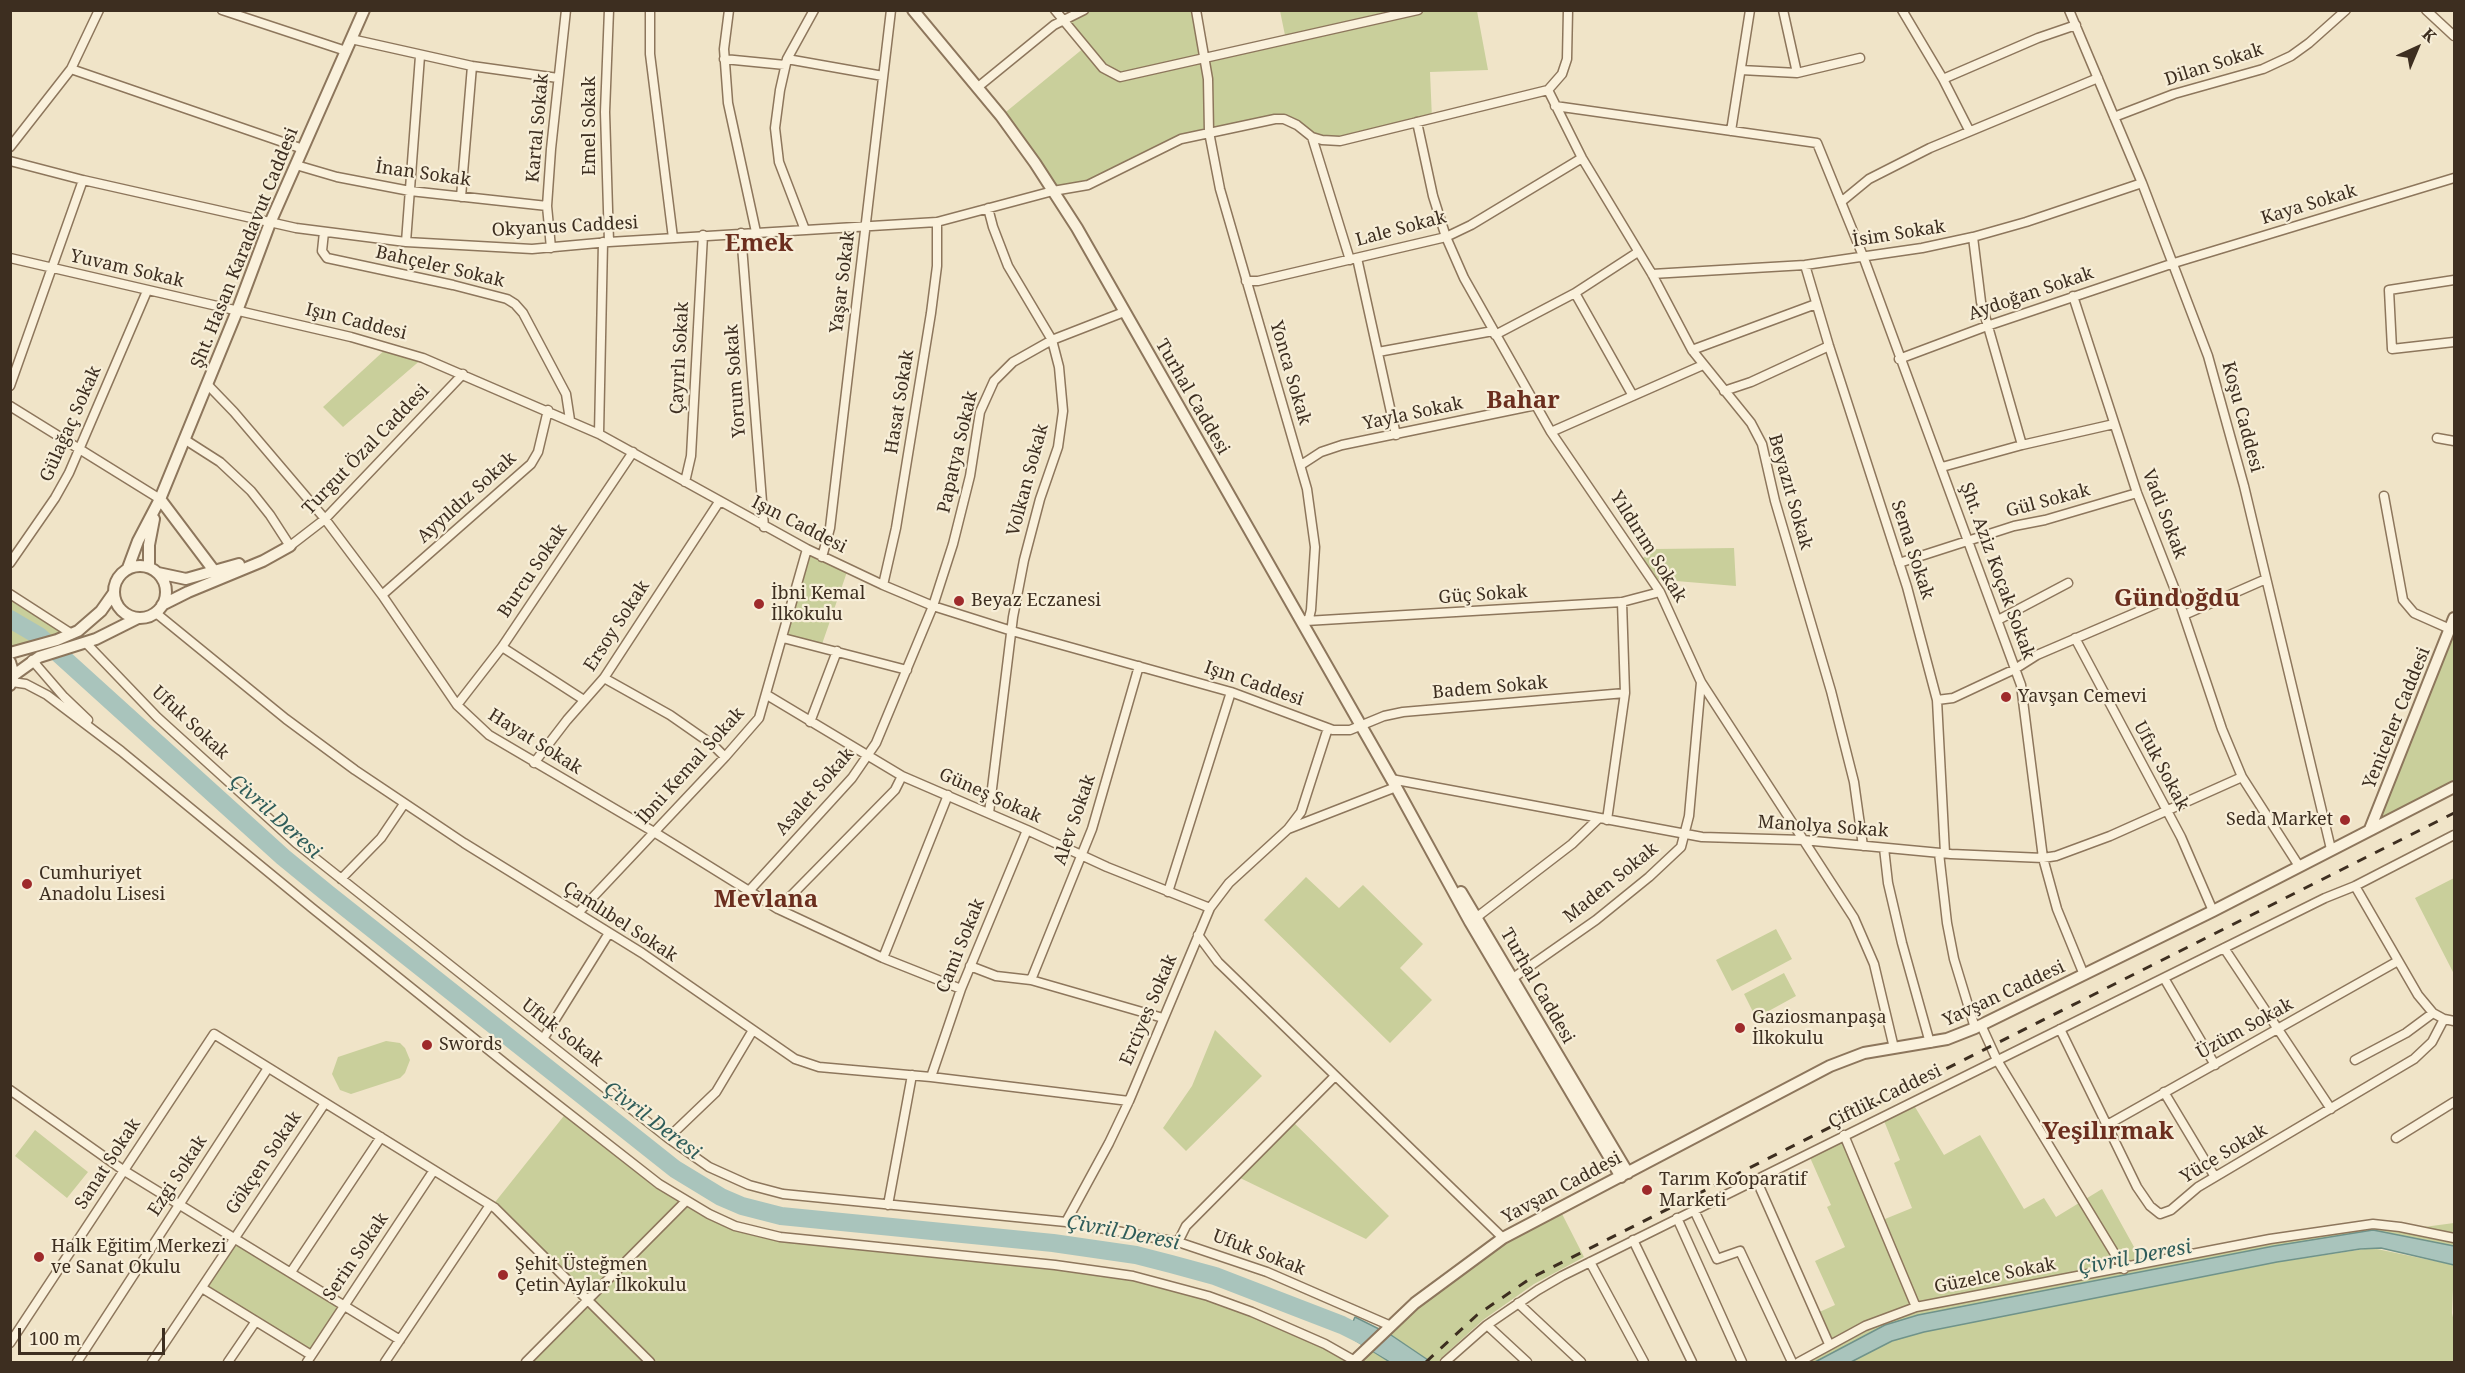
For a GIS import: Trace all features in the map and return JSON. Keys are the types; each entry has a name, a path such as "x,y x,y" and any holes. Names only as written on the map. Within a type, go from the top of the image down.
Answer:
{"street":[{"path":"10,147 71,69 99,10"},
{"path":"222,10 346,51"},
{"name":"Şht. Hasan Karadavut Caddesi","path":"160,499 237,311 270,223 364,10"},
{"name":"Kartal Sokak","path":"551,248 548,206 566,10"},
{"name":"Emel Sokak","path":"599,434 606,242 605,112 609,10"},
{"path":"650,10 650,54 673,238"},
{"path":"729,10 724,58 732,130 756,232"},
{"path":"805,230 784,178 776,144 777,109 786,62 814,10"},
{"name":"Yaşar Sokak","path":"822,557 830,528 891,10"},
{"name":"Turhal Caddesi","path":"913,10 978,87 1053,191 1304,622 1482,942 1625,1175"},
{"path":"1055,10 1103,68 1120,77 1418,10"},
{"path":"978,87 1054,25 1083,10"},
{"name":"Yonca Sokak","path":"1196,10 1205,58 1209,97 1209,132 1220,189 1301,465 1311,515 1315,547 1311,610 1304,622"},
{"path":"1312,137 1340,141 1548,90 1562,74 1567,59 1568,10"},
{"path":"1555,106 1731,131 1750,10"},
{"path":"1783,10 1797,73"},
{"path":"1902,10 1943,79 1969,130"},
{"name":"Koşu Caddesi","path":"2069,10 2142,183 2208,356 2223,406 2331,849"},
{"name":"Dilan Sokak","path":"2114,117 2174,94 2263,69 2291,56 2346,10"},
{"path":"2426,10 2437,14 2454,36"},
{"path":"1943,79 2038,38 2076,26"},
{"path":"351,39 472,66 558,78"},
{"path":"406,242 420,56"},
{"path":"724,58 786,62 883,76"},
{"path":"1740,70 1797,73 1860,58"},
{"path":"461,197 472,66"},
{"path":"71,69 303,148"},
{"path":"1841,202 1869,179 1969,130 2098,78"},
{"name":"Beyazıt Sokak","path":"1548,90 1582,158 1652,274 1692,350 1750,423 1762,444 1775,501 1831,691 1854,782 1863,846"},
{"name":"Okyanus Caddesi","path":"10,160 83,180 270,223 406,242 501,249 551,248 704,235 937,222 1053,191 1097,182 1163,146 1209,132 1284,119 1297,125 1312,137"},
{"name":"Yıldırım Sokak","path":"1417,122 1433,196 1446,237 1464,278 1551,432 1660,592 1701,682 1849,908 1868,946 1874,964 1894,1048"},
{"name":"Şht. Aziz Koçak Sokak","path":"1731,131 1817,143 1863,256 2015,669 2025,703 2043,858 2057,909 2084,975"},
{"path":"1312,137 1354,259 1378,351 1396,435"},
{"name":"Lale Sokak","path":"1246,281 1258,281 1446,237 1471,225 1582,158"},
{"name":"İnan Sokak","path":"296,165 337,177 410,191 548,206"},
{"name":"Kaya Sokak","path":"2174,263 2454,178"},
{"path":"10,387 83,180"},
{"name":"İsim Sokak","path":"1652,274 1805,265 1973,237 2142,183"},
{"name":"Volkan Sokak","path":"988,208 1008,267 1052,340 1062,389 1063,411 1059,447 1040,499 1024,560 1012,631 988,813"},
{"name":"Hasat Sokak","path":"883,585 902,496 931,313 937,266 937,222"},
{"name":"Bahçeler Sokak","path":"324,232 322,251 327,258 453,285 515,303 523,313 567,394 570,420"},
{"name":"Yorum Sokak","path":"741,233 764,527"},
{"name":"Çayırlı Sokak","path":"685,482 691,456 704,235"},
{"path":"1973,237 1977,284 2022,445"},
{"path":"1378,351 1494,333 1575,293 1638,252"},
{"name":"Yuvam Sokak","path":"10,258 237,311"},
{"name":"Aydoğan Sokak","path":"1899,359 1987,326 2174,263"},
{"name":"Sema Sokak","path":"1805,265 1899,563 1937,700 1942,890 1950,941 1978,1026 2124,1269"},
{"path":"2454,280 2389,290 2392,349 2454,342"},
{"name":"Gülağaç Sokak","path":"10,562 55,498 80,451 147,291"},
{"path":"1575,293 1633,396"},
{"name":"Vadi Sokak","path":"2073,296 2114,424 2177,595 2222,729 2242,777 2299,866"},
{"path":"1692,350 1816,304"},
{"name":"Işın Caddesi","path":"237,311 376,343 420,357 548,410 633,452 719,502 822,557 933,606 1012,631 1231,692 1328,728 1345,731 1361,726"},
{"name":"Papatya Sokak","path":"933,606 953,544 970,476 980,412 989,389 999,375 1013,362 1052,340 1124,312"},
{"path":"1724,391 1751,382 1829,346"},
{"path":"1551,432 1702,364"},
{"name":"Turgut Özal Caddesi","path":"159,609 188,592 263,561 290,546 325,519 463,374"},
{"name":"Hayat Sokak","path":"207,384 234,412 325,519 382,595 457,705 489,735 654,832 778,909 883,958 961,989"},
{"name":"Yayla Sokak","path":"1301,465 1330,448 1536,405"},
{"path":"10,406 160,499 215,572"},
{"name":"Ayyıldız Sokak","path":"382,595 531,464 538,452 548,410"},
{"path":"1942,467 2022,445 2114,424"},
{"path":"2437,438 2454,441"},
{"path":"184,439 220,462 251,491 290,546"},
{"name":"Burcu Sokak","path":"457,705 502,647 633,452"},
{"name":"Gül Sokak","path":"1899,563 2014,526 2045,520 2138,493"},
{"path":"2384,496 2403,600 2414,613 2452,624"},
{"path":"10,653 72,634 93,619 113,594 116,581 128,568 138,541 160,499"},
{"path":"154,570 150,537 160,499"},
{"name":"Ersoy Sokak","path":"534,763 604,678 719,502"},
{"name":"Turgut Özal Caddesi","path":"154,570 183,579 215,572 290,546"},
{"name":"İbni Kemal Sokak","path":"578,913 759,718 807,549"},
{"path":"12,681 36,659 86,643 138,618 147,617 159,609 166,591 164,582 154,570 138,565 128,568"},
{"path":"2184,615 2266,579"},
{"path":"1998,620 2068,583"},
{"name":"Güç Sokak","path":"1304,622 1622,603 1660,592"},
{"path":"10,594 72,634"},
{"path":"113,594 121,610 138,618"},
{"path":"1937,700 1953,698 2015,669 2037,655 2177,595"},
{"path":"1477,917 1603,819 1625,693 1622,603"},
{"name":"Asalet Sokak","path":"749,891 868,758 885,725 933,606"},
{"name":"Çamlıbel Sokak","path":"159,609 286,719 404,804 609,933 805,1064 1130,1101"},
{"name":"Yeniceler Caddesi","path":"2370,829 2452,624"},
{"path":"783,638 907,670"},
{"name":"Ufuk Sokak","path":"2075,638 2198,873 2213,910"},
{"name":"Ufuk Sokak","path":"86,643 157,717 296,843 668,1138 709,1167 749,1185 783,1194 1066,1222 1178,1242 1267,1272 1388,1328"},
{"path":"502,647 584,700"},
{"path":"810,722 837,651"},
{"path":"36,659 64,697 121,751"},
{"path":"10,662 12,681"},
{"name":"Alev Sokak","path":"1031,980 1082,857 1139,666"},
{"path":"604,678 670,715 713,745 725,757"},
{"path":"12,681 26,684 41,692 121,751 303,902 511,1068 685,1202 735,1226 780,1237 1055,1265 1144,1279 1208,1296 1252,1312 1356,1359"},
{"name":"Maden Sokak","path":"1513,978 1596,920 1640,885 1675,854 1684,841 1701,682"},
{"path":"1168,892 1231,692"},
{"name":"Badem Sokak","path":"1361,726 1384,716 1403,712 1625,693"},
{"name":"Güneş Sokak","path":"767,695 868,758 902,776 1027,830 1082,857 1210,908"},
{"name":"Erciyes Sokak","path":"1066,1222 1130,1101 1210,908 1229,883 1288,829 1300,812 1328,728"},
{"path":"778,909 895,790 902,776"},
{"name":"Manolya Sokak","path":"1394,783 1686,835 1714,838 1803,840 1942,853 2043,858 2082,847 2242,777"},
{"name":"Erciyes Sokak","path":"1288,829 1394,783"},
{"name":"Yavşan Caddesi","path":"1356,1359 1440,1283 1503,1238 1830,1066 1864,1053 1930,1043 1978,1026 2084,975 2454,787"},
{"path":"883,958 948,795"},
{"path":"341,879 381,838 404,804"},
{"name":"Turhal Caddesi","path":"1414,818 1477,917 1625,1175"},
{"name":"Cami Sokak","path":"931,1077 961,989 1027,830"},
{"name":"Çiftlik Caddesi","path":"1445,1362 1487,1325 1518,1303 1590,1262 2325,898 2355,886 2454,835"},
{"path":"1884,848 1888,883 1899,933 1930,1043"},
{"path":"2355,886 2418,996 2433,1013 2454,1021"},
{"path":"543,1039 609,933"},
{"path":"1198,935 1218,962 1503,1238"},
{"path":"2224,948 2331,1109"},
{"name":"Üzüm Sokak","path":"2107,1125 2398,961"},
{"path":"970,966 996,976 1031,980 1163,1018"},
{"path":"2164,978 2215,1065"},
{"path":"2355,1060 2406,1032 2433,1013"},
{"name":"Yüce Sokak","path":"2060,1029 2146,1201 2157,1212 2167,1212 2189,1193 2422,1053 2432,1042 2444,1019"},
{"path":"668,1138 716,1092 753,1030"},
{"name":"Sanat Sokak","path":"10,1343 214,1034 268,1068"},
{"path":"268,1068 490,1205 650,1362"},
{"name":"Ezgi Sokak","path":"77,1362 268,1068"},
{"path":"888,1205 912,1075"},
{"path":"1178,1242 1186,1226 1335,1077"},
{"path":"10,1090 123,1170 400,1340"},
{"path":"2164,1092 2215,1177"},
{"path":"2396,1138 2454,1102"},
{"name":"Gökçen Sokak","path":"152,1362 325,1103"},
{"path":"1844,1135 1916,1307"},
{"path":"291,1272 381,1137"},
{"name":"Serin Sokak","path":"309,1359 434,1170"},
{"path":"1756,1179 1829,1344"},
{"path":"526,1362 685,1202"},
{"path":"386,1362 490,1205"},
{"path":"1694,1210 1717,1260 1740,1251 1792,1362"},
{"path":"1677,1218 1742,1362"},
{"name":"Güzelce Sokak","path":"1800,1362 1829,1344 1884,1317 1916,1307 2124,1269 2270,1239 2364,1224 2400,1227 2454,1238"},
{"path":"1633,1240 1692,1362"},
{"path":"1590,1262 1644,1362"},
{"path":"202,1288 256,1321 309,1359"},
{"path":"1518,1303 1581,1362"},
{"path":"228,1362 256,1321"},
{"path":"1487,1325 1527,1362"}],"green space":[{"path":"1084,11 1196,11 1205,58 1286,40 1280,11 1477,11 1488,70 1430,72 1432,119 1330,141 1283,119 1181,139 1097,182 1053,191 1001,116 1085,47 1063,20"},
{"path":"388,347 423,358 343,427 323,407"},
{"path":"1734,548 1736,586 1652,579 1640,560 1656,549"},
{"path":"807,549 848,569 821,647 783,638"},
{"path":"11,594 72,634 11,653"},
{"path":"2454,618 2454,787 2370,829"},
{"path":"1306,877 1339,908 1363,885 1423,944 1400,968 1432,1000 1390,1043 1264,920"},
{"path":"2454,878 2454,974 2415,898"},
{"path":"1776,929 1792,959 1732,991 1716,960"},
{"path":"1784,973 1796,996 1756,1018 1744,994"},
{"path":"1215,1030 1262,1076 1186,1151 1163,1128 1192,1086"},
{"path":"386,1041 400,1043 405,1048 410,1060 405,1073 400,1078 351,1094 340,1090 332,1074 338,1057"},
{"path":"1912,1102 1944,1155 1980,1135 2024,1209 2044,1198 2056,1217 2102,1189 2144,1265 2352,1226 2409,1229 2454,1223 2454,1246 2373,1230 2274,1246 1918,1315 1885,1325 1815,1362 1800,1362 1829,1344 1815,1314 1835,1305 1815,1261 1845,1247 1827,1207 1831,1205 1808,1153 1844,1135 1880,1221 1912,1208 1894,1163 1900,1160 1882,1116"},
{"path":"567,1112 685,1202 759,1233 1091,1269 1208,1296 1354,1361 1368,1348 1390,1362 526,1362 588,1300 492,1206"},
{"path":"1291,1120 1389,1216 1366,1239 1236,1176"},
{"path":"35,1130 88,1172 67,1198 15,1156"},
{"path":"1559,1208 1584,1257 1534,1284 1483,1320 1440,1359 1443,1362 1431,1362 1385,1331 1440,1283"},
{"path":"234,1237 344,1305 311,1355 202,1288"},
{"path":"2372,1248 2454,1265 2452,1313 2454,1362 1851,1362 1892,1341 1924,1332 2277,1262"}],"water":[{"path":"2373,1230 2454,1246 2454,1265 2381,1248 2360,1249 2277,1262 1924,1332 1892,1341 1851,1362 1815,1362 1885,1325 1918,1315 2274,1246"},
{"path":"1355,1317 1391,1335 1431,1362 1390,1362 1347,1335"}],"waterway":[{"name":"Çivril Deresi","path":"10,619 39,636 283,857 327,893 675,1169 721,1197 742,1206 781,1216 1053,1243 1136,1255 1215,1276 1342,1325 1409,1362"}],"railway":[{"path":"1426,1362 1477,1315 1531,1278 2454,813"}],"place":[{"name":"Beyaz Eczanesi","path":"959,601"},
{"name":"İbni Kemal İlkokulu","path":"759,604"},
{"name":"Yavşan Cemevi","path":"2006,697"},
{"name":"Seda Market","path":"2345,820"},
{"name":"Cumhuriyet Anadolu Lisesi","path":"27,884"},
{"name":"Gaziosmanpaşa İlkokulu","path":"1740,1028"},
{"name":"Swords","path":"427,1045"},
{"name":"Tarım Kooparatif Marketi","path":"1647,1190"},
{"name":"Halk Eğitim Merkezi ve Sanat Okulu","path":"39,1257"},
{"name":"Şehit Üsteğmen Çetin Aylar İlkokulu","path":"503,1275"}],"district":[{"name":"Emek","path":"759,244"},
{"name":"Bahar","path":"1523,401"},
{"name":"Gündoğdu","path":"2177,599"},
{"name":"Mevlana","path":"766,900"},
{"name":"Yeşilırmak","path":"2108,1132"}]}
